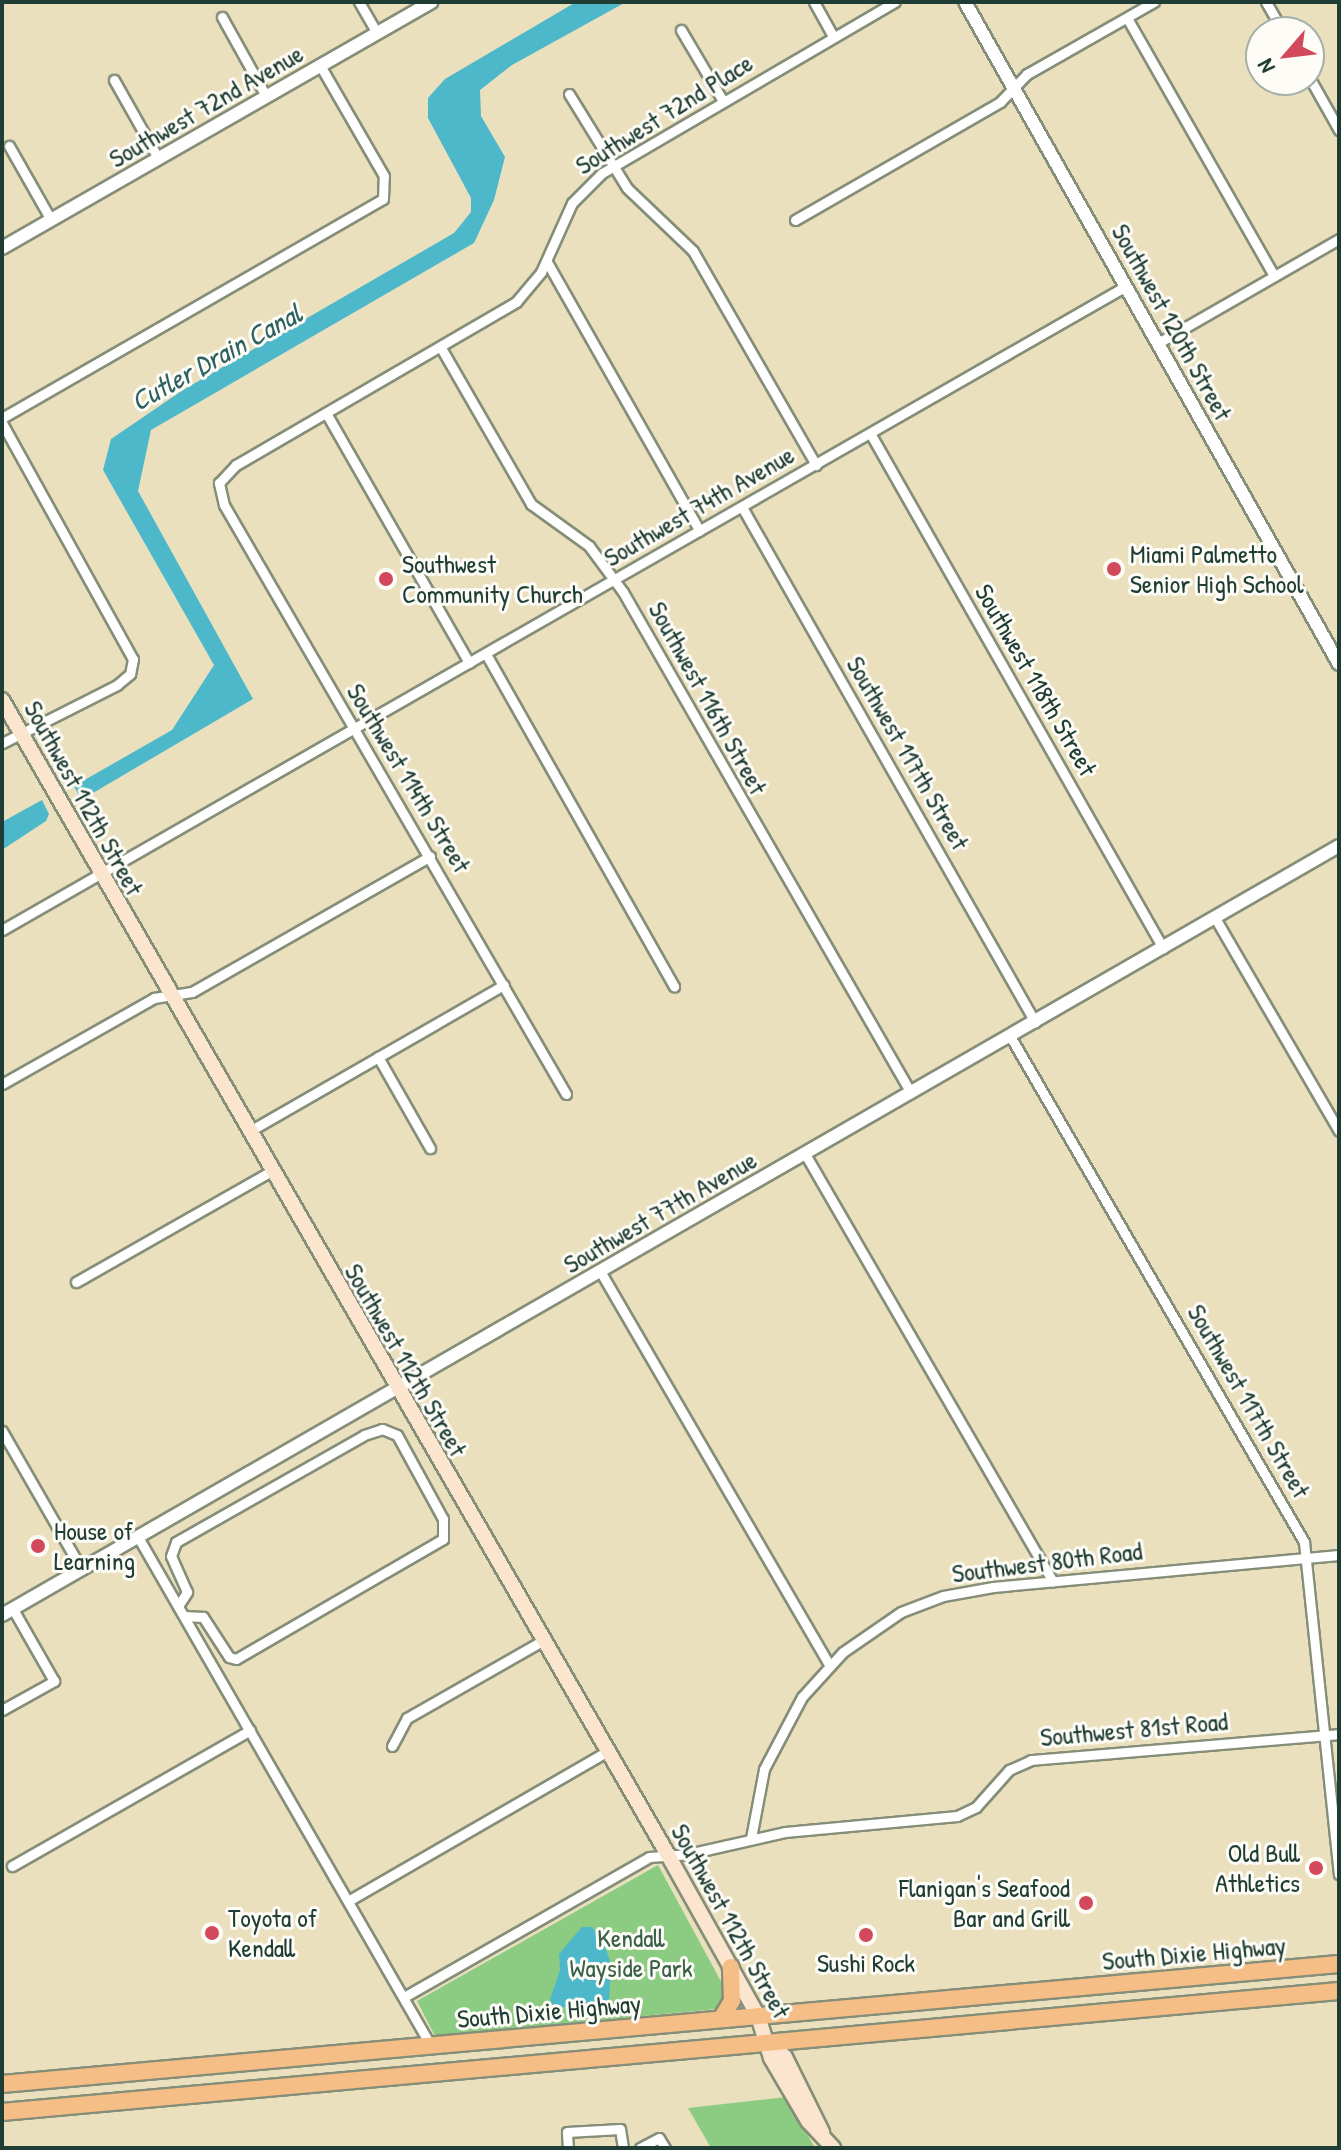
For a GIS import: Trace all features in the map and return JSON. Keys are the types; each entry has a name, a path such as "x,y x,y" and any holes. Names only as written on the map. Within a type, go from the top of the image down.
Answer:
{"highway":[{"name":"South Dixie Highway","path":"2,2084 1339,1964"},
{"path":"721,2019 732,2001 731,1967"},
{"path":"1301,1995 1339,1978"},
{"name":"South Dixie Highway","path":"2,2112 1339,1991"},
{"path":"431,2046 445,2071"}],"main road":[{"name":"Southwest 112th Street","path":"2,700 270,1172 668,1855 770,2042 788,2062 833,2148"}],"street":[{"path":"359,2 377,33"},
{"name":"Southwest 72nd Avenue","path":"2,248 432,2"},
{"path":"814,2 833,36"},
{"name":"Southwest 72nd Place","path":"219,483 236,465 516,302 547,262 572,203 612,166 895,2"},
{"name":"Southwest 120th Street","path":"965,2 1339,664"},
{"path":"795,220 1014,89 1027,74 1154,2"},
{"path":"222,17 266,96"},
{"path":"1127,18 1274,276"},
{"path":"681,30 723,101"},
{"path":"2,743 130,674 131,647 2,420 376,205 387,193 384,176 320,65"},
{"path":"114,80 158,158"},
{"path":"569,94 612,166 693,251 816,465"},
{"path":"1320,96 1339,130"},
{"path":"9,146 51,220"},
{"path":"1158,343 1339,239"},
{"path":"547,262 700,531"},
{"name":"Southwest 74th Avenue","path":"2,930 1126,286"},
{"name":"Southwest 116th Street","path":"441,348 531,504 589,546 614,580 911,1093"},
{"path":"326,413 469,663"},
{"name":"Southwest 118th Street","path":"870,433 1163,948"},
{"name":"Southwest 114th Street","path":"219,483 224,505 566,1094"},
{"name":"Southwest 117th Street","path":"742,507 1035,1022"},
{"path":"486,654 674,986"},
{"name":"Southwest 77th Avenue","path":"8,1612 1339,846"},
{"path":"2,1084 154,998 192,992 430,856"},
{"path":"1215,918 1339,1131"},
{"path":"248,1132 504,985"},
{"name":"Southwest 117th Street","path":"1010,1036 1289,1512 1307,1557 1336,1801 1339,1874"},
{"path":"378,1057 430,1148"},
{"path":"805,1154 1053,1581"},
{"path":"76,1282 270,1172"},
{"path":"600,1271 829,1665"},
{"path":"178,1606 186,1599 187,1588 171,1556 176,1542 364,1435 382,1429 397,1435 446,1523 443,1539 240,1658 229,1657 203,1617 184,1616"},
{"path":"2,1431 82,1570"},
{"path":"138,1537 431,2046"},
{"name":"Southwest 80th Road","path":"751,1838 759,1785 775,1743 802,1697 829,1665 881,1624 928,1601 1053,1581 1339,1555"},
{"path":"2,1710 54,1681 8,1612"},
{"path":"201,1645 218,1640"},
{"path":"392,1746 407,1718 542,1641"},
{"path":"12,1866 250,1730"},
{"name":"Southwest 81st Road","path":"404,1997 649,1857 751,1838 963,1815 1009,1770 1031,1760 1339,1734"},
{"path":"348,1901 606,1752"},
{"path":"1167,1979 1169,2007"},
{"path":"568,2148 567,2132 620,2129 623,2148"},
{"path":"640,2148 659,2138 665,2148"}],"green space":[{"name":"Kendall Wayside Park","path":"658,1865 724,1987 725,1997 716,2009 435,2036 417,2001"},
{"path":"786,2097 815,2148 711,2148 688,2108"}],"water":[{"path":"576,2 626,2 512,65 480,90 481,116 505,157 494,200 474,243 151,430 138,491 253,699 81,800 74,786 172,730 214,665 103,470 111,439 183,390 454,233 471,212 471,198 428,118 428,98 445,79"},
{"path":"42,800 49,814 46,821 2,850 2,822"},
{"path":"582,1927 592,1927 603,1941 611,1964 609,2003 554,2008 550,1999 560,1970 559,1954"}],"place":[{"name":"Miami Palmetto Senior High School","path":"1114,569"},
{"name":"Southwest Community Church","path":"386,579"},
{"name":"House of Learning","path":"38,1546"},
{"name":"Old Bull Athletics","path":"1316,1868"},
{"name":"Flanigan's Seafood Bar and Grill","path":"1086,1903"},
{"name":"Toyota of Kendall","path":"212,1933"},
{"name":"Sushi Rock","path":"866,1935"}],"water label":[{"name":"Cutler Drain Canal","path":"216,357"}]}
